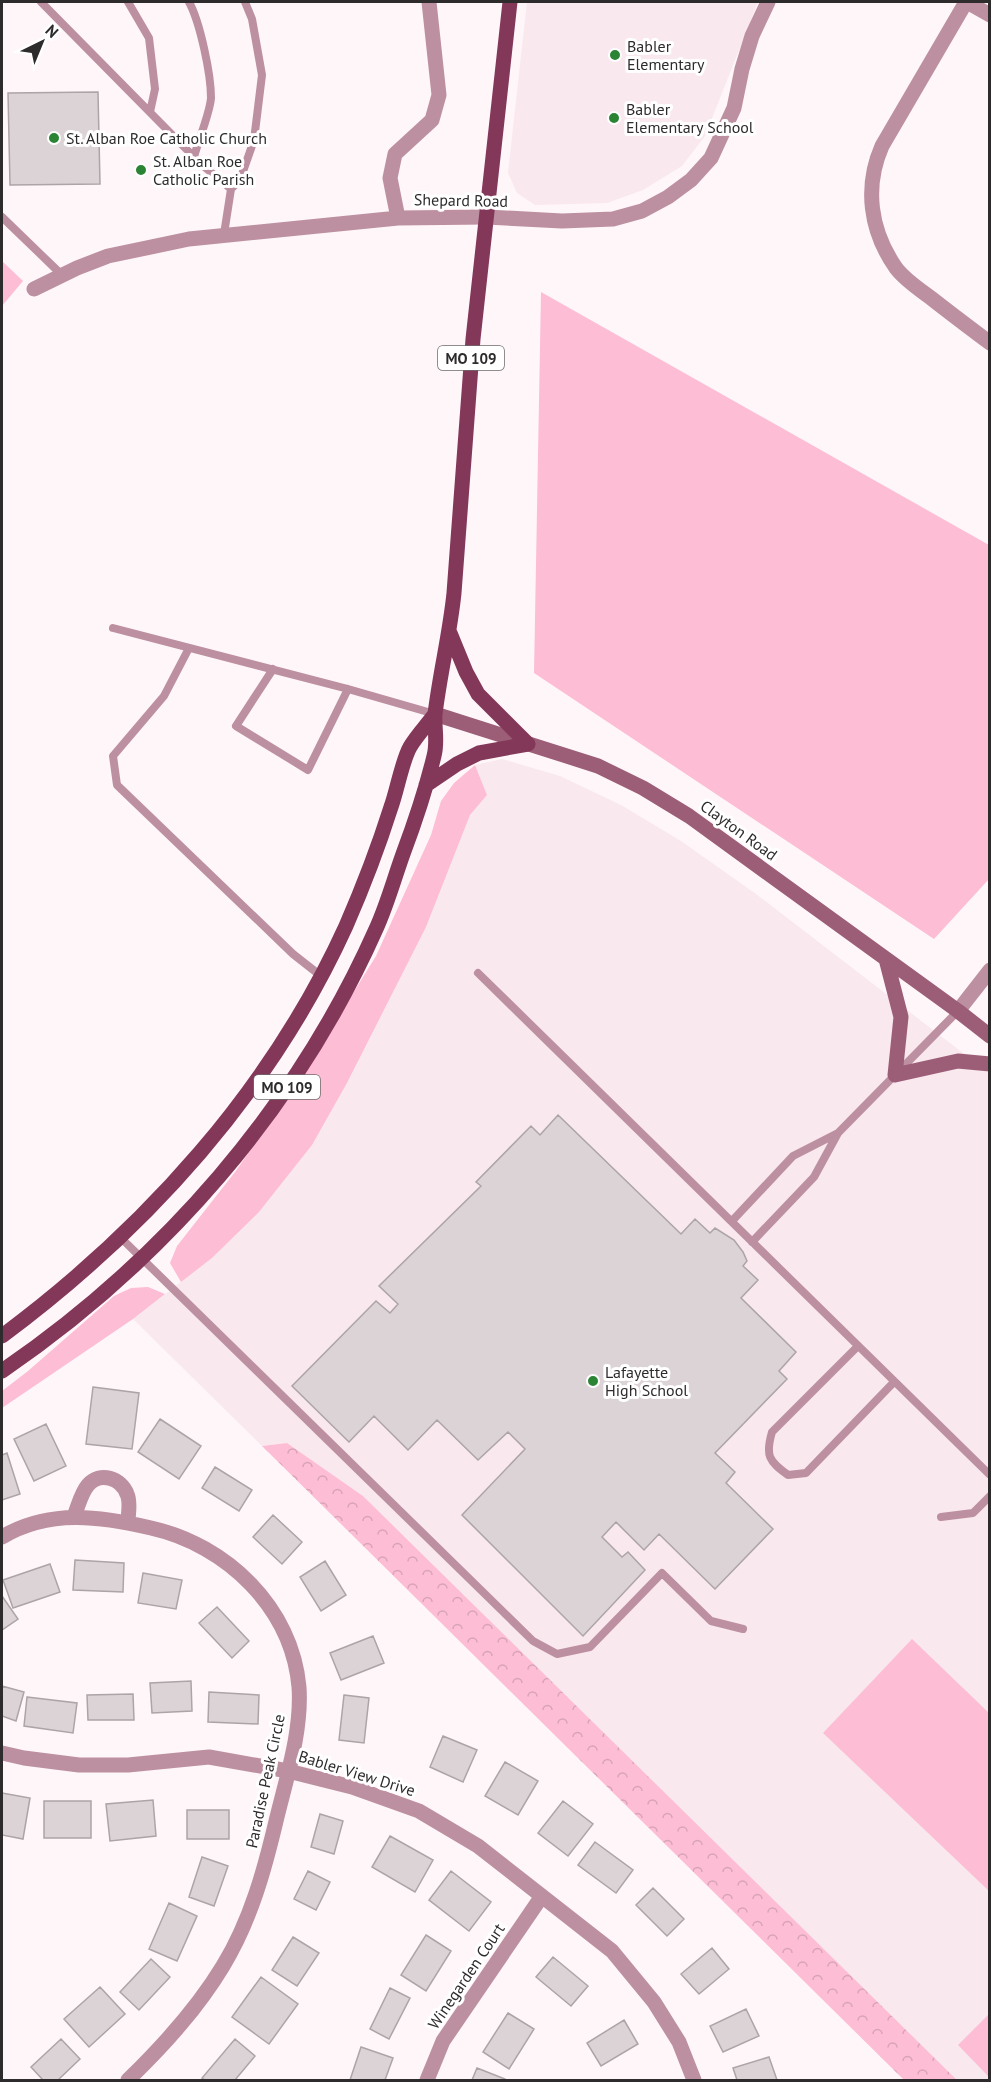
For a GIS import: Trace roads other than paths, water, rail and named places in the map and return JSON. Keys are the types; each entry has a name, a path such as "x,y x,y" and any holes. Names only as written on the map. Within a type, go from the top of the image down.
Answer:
{"main road":[{"name":"MO 109","path":"2,1371 67,1324 142,1259 205,1193 246,1144 284,1092 319,1038 377,928 435,753 435,714 450,632 473,339 510,2"},
{"path":"450,632 466,672 478,694 528,744"},
{"name":"MO 109","path":"2,1336 78,1276 121,1238 190,1165 268,1064 321,976 345,927 371,867 409,748 435,714"},
{"name":"Clayton Road","path":"435,714 598,766 643,788 689,816 990,1036"},
{"path":"426,784 479,753 528,744"},
{"path":"886,959 901,1017 895,1075 958,1061 990,1064"}],"street":[{"path":"398,218 390,178 395,154 432,120 439,95 429,2"},
{"name":"Shepard Road","path":"34,289 108,256 140,248 224,234 398,218 487,217 562,221 613,219 642,212 691,180 711,158 734,108 752,36 768,2"},
{"path":"990,15 966,2 882,146 873,172 871,197 874,223 880,241 897,269 909,281 990,343"},
{"path":"958,1011 990,970"},
{"path":"74,1516 88,1485 97,1479 106,1477 118,1482 127,1494 128,1522"},
{"name":"Paradise Peak Circle","path":"2,1537 38,1521 74,1516 128,1522 164,1531 202,1546 232,1566 258,1590 277,1620 293,1655 299,1688 297,1726 262,1879 240,1934 225,1964 204,1997 175,2032 128,2080"},
{"name":"Babler View Drive","path":"2,1753 79,1765 128,1765 209,1757 288,1771 352,1787 419,1811 478,1846 612,1951 647,1993 679,2042 694,2080"},
{"name":"Winegarden Court","path":"427,2080 442,2041 542,1896"}],"lane":[{"path":"41,2 194,157 231,189"},
{"path":"128,2 148,38 155,88 150,112"},
{"path":"189,2 194,10 207,66 211,99 194,157"},
{"path":"224,234 231,189 240,180 254,140 262,75 252,19 245,2"},
{"path":"2,217 62,275"},
{"path":"113,628 435,714"},
{"path":"189,648 164,696 114,756 117,785 293,954 321,976"},
{"path":"273,669 236,726 308,770 348,689"},
{"path":"478,973 990,1475"},
{"path":"752,1242 814,1177 838,1133 958,1011"},
{"path":"732,1221 793,1156 838,1133"},
{"path":"121,1238 533,1641 557,1654 590,1647 662,1573 711,1621 743,1629"},
{"path":"858,1346 772,1432 767,1448 772,1464 788,1475 806,1473 894,1382"},
{"path":"941,1517 973,1514 990,1496"}],"place":[{"name":"Babler Elementary","path":"615,55"},
{"name":"Babler Elementary School","path":"614,118"},
{"name":"St. Alban Roe Catholic Church","path":"54,138"},
{"name":"St. Alban Roe Catholic Parish","path":"141,170"},
{"name":"Lafayette High School","path":"593,1381"}]}
